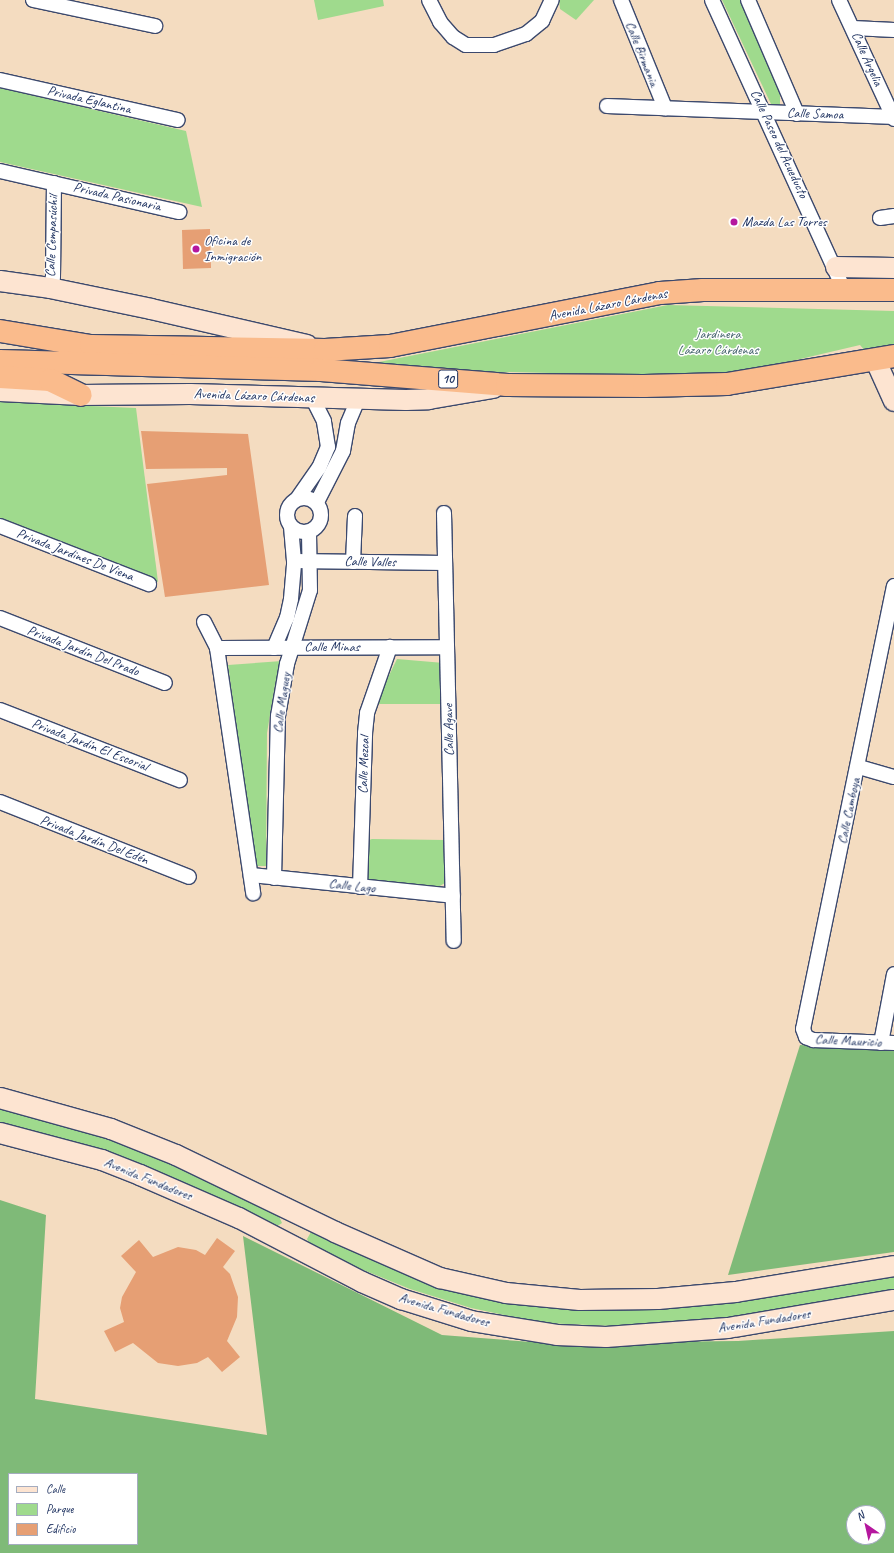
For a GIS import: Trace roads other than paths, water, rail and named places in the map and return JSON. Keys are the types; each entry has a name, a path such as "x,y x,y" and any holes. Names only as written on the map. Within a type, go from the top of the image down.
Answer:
{"highway":[{"name":"Avenida Lázaro Cárdenas","path":"0,331 91,346 325,350 390,346 660,293 703,290 894,290"},
{"path":"0,347 64,353 117,364"},
{"name":"Avenida Lázaro Cárdenas","path":"0,361 321,370 507,385 727,384 884,357"},
{"path":"0,377 50,380 81,395"}],"main road":[{"path":"836,267 894,268"},
{"name":"Avenida Lázaro Cárdenas","path":"0,281 50,288 291,340 325,350"},
{"path":"872,289 894,282"},
{"path":"884,357 894,401"},
{"name":"Avenida Lázaro Cárdenas","path":"0,391 81,395 429,399 507,385"},
{"path":"0,1098 111,1129 176,1154 362,1244 440,1278 506,1293 566,1298 658,1299 736,1292 894,1266"},
{"name":"Avenida Fundadores","path":"0,1133 102,1160 160,1182 286,1243 362,1282 407,1301 471,1320 557,1335 606,1336 728,1328 894,1300"},
{"path":"286,1243 300,1213"}],"street":[{"path":"32,0 155,26"},
{"path":"429,0 440,22 453,37 466,45 494,45 526,34 542,21 552,1"},
{"name":"Calle Birmania","path":"621,0 664,108"},
{"name":"Calle Paseo del Acueducto","path":"712,0 836,267 844,289"},
{"path":"748,0 797,114"},
{"name":"Calle Argelia","path":"839,0 894,118"},
{"path":"853,28 894,30"},
{"name":"Privada Eglantina","path":"0,80 178,120"},
{"name":"Calle Samoa","path":"607,106 894,118"},
{"name":"Privada Pasionaria","path":"0,171 179,212"},
{"name":"Calle Cempasúchil","path":"50,288 53,277 54,183"},
{"path":"274,648 287,618 294,561 291,527 286,517 289,506 297,499 319,468 328,447 324,421 312,397"},
{"path":"317,502 343,451 348,423 358,399"},
{"path":"328,447 343,451"},
{"path":"291,527 299,532 309,532 317,527 322,519 321,510 317,502 308,498 297,499"},
{"name":"Calle Agave","path":"444,513 454,941"},
{"path":"353,562 355,516"},
{"name":"Privada Jardines De Viena","path":"0,526 149,584"},
{"name":"Calle Maguey","path":"274,878 278,716 292,648 310,590 312,561 309,532"},
{"name":"Calle Valles","path":"294,561 445,563"},
{"name":"Calle Camboya","path":"805,1035 803,1023 858,767 894,586"},
{"name":"Privada Jardín Del Prado","path":"0,618 165,683"},
{"path":"204,622 217,648 251,875 252,893"},
{"name":"Calle Mezcal","path":"360,887 367,713 390,647"},
{"name":"Calle Minas","path":"217,648 447,647"},
{"name":"Privada Jardín El Escorial","path":"0,710 180,780"},
{"path":"858,767 894,777"},
{"name":"Privada Jardín Del Edén","path":"0,802 189,877"},
{"name":"Calle Lago","path":"251,875 453,896"},
{"path":"887,1043 894,974"},
{"name":"Calle Mauricio","path":"805,1035 814,1040 887,1043"}],"place":[{"name":"Mazda Las Torres","path":"734,222"},
{"name":"Oficina de Inmigración","path":"196,249"}],"park label":[{"name":"Jardinera Lázaro Cárdenas","path":"718,342"}]}
